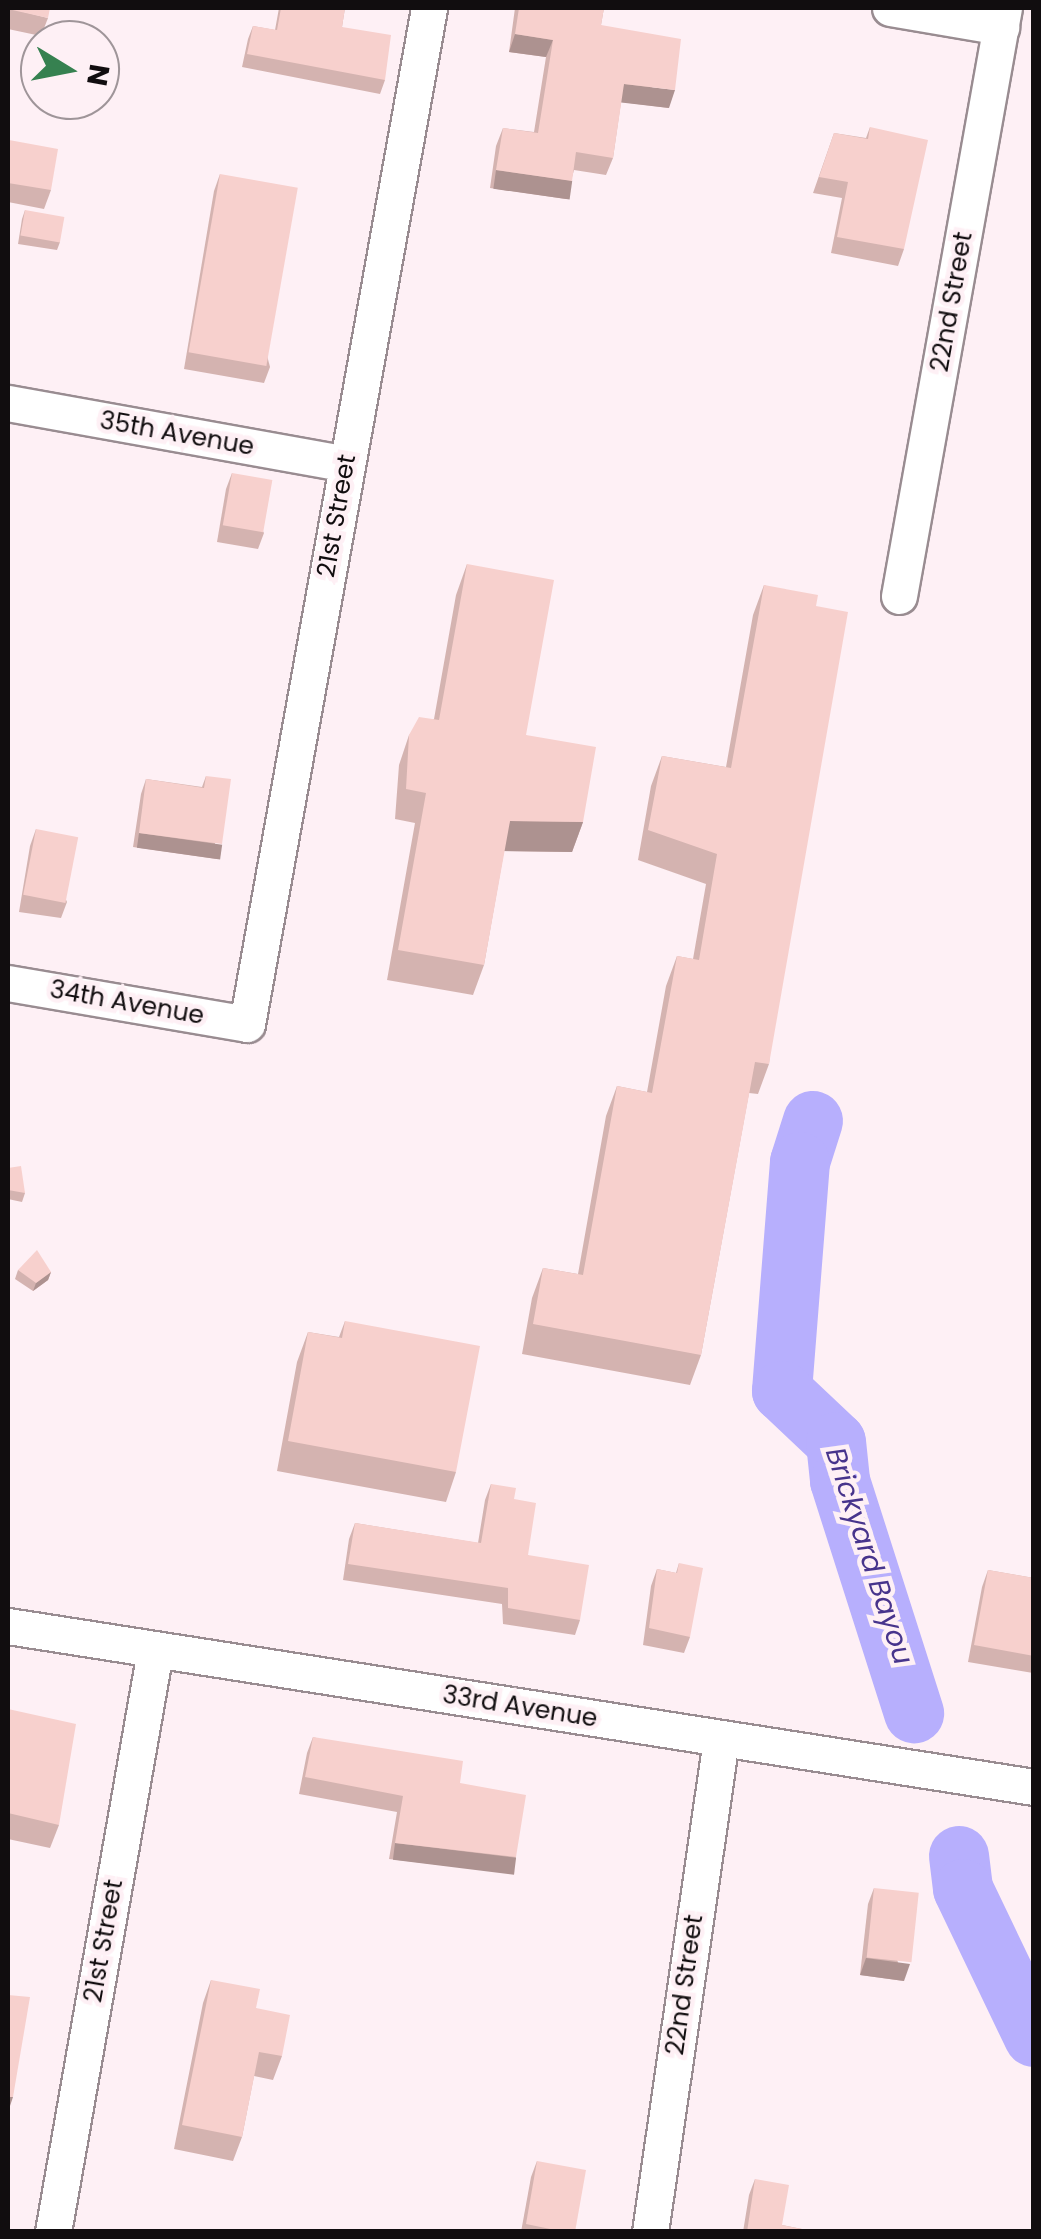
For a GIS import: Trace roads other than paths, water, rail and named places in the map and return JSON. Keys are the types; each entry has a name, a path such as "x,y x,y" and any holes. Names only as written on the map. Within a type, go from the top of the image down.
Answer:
{"street":[{"name":"21st Street","path":"247,1024 429,8"},
{"path":"890,8 1003,18"},
{"name":"22nd Street","path":"898,596 1003,18"},
{"name":"35th Avenue","path":"8,403 346,464"},
{"name":"34th Avenue","path":"8,982 247,1024"},
{"name":"33rd Avenue","path":"8,1626 1034,1787"},
{"name":"21st Street","path":"54,2232 155,1650"},
{"name":"22nd Street","path":"650,2232 720,1738"}],"waterway":[{"name":"Brickyard Bayou","path":"813,1121 800,1162 782,1391 836,1442 840,1481 914,1713"},
{"name":"Brickyard Bayou","path":"959,1856 963,1889 1034,2037"}]}
